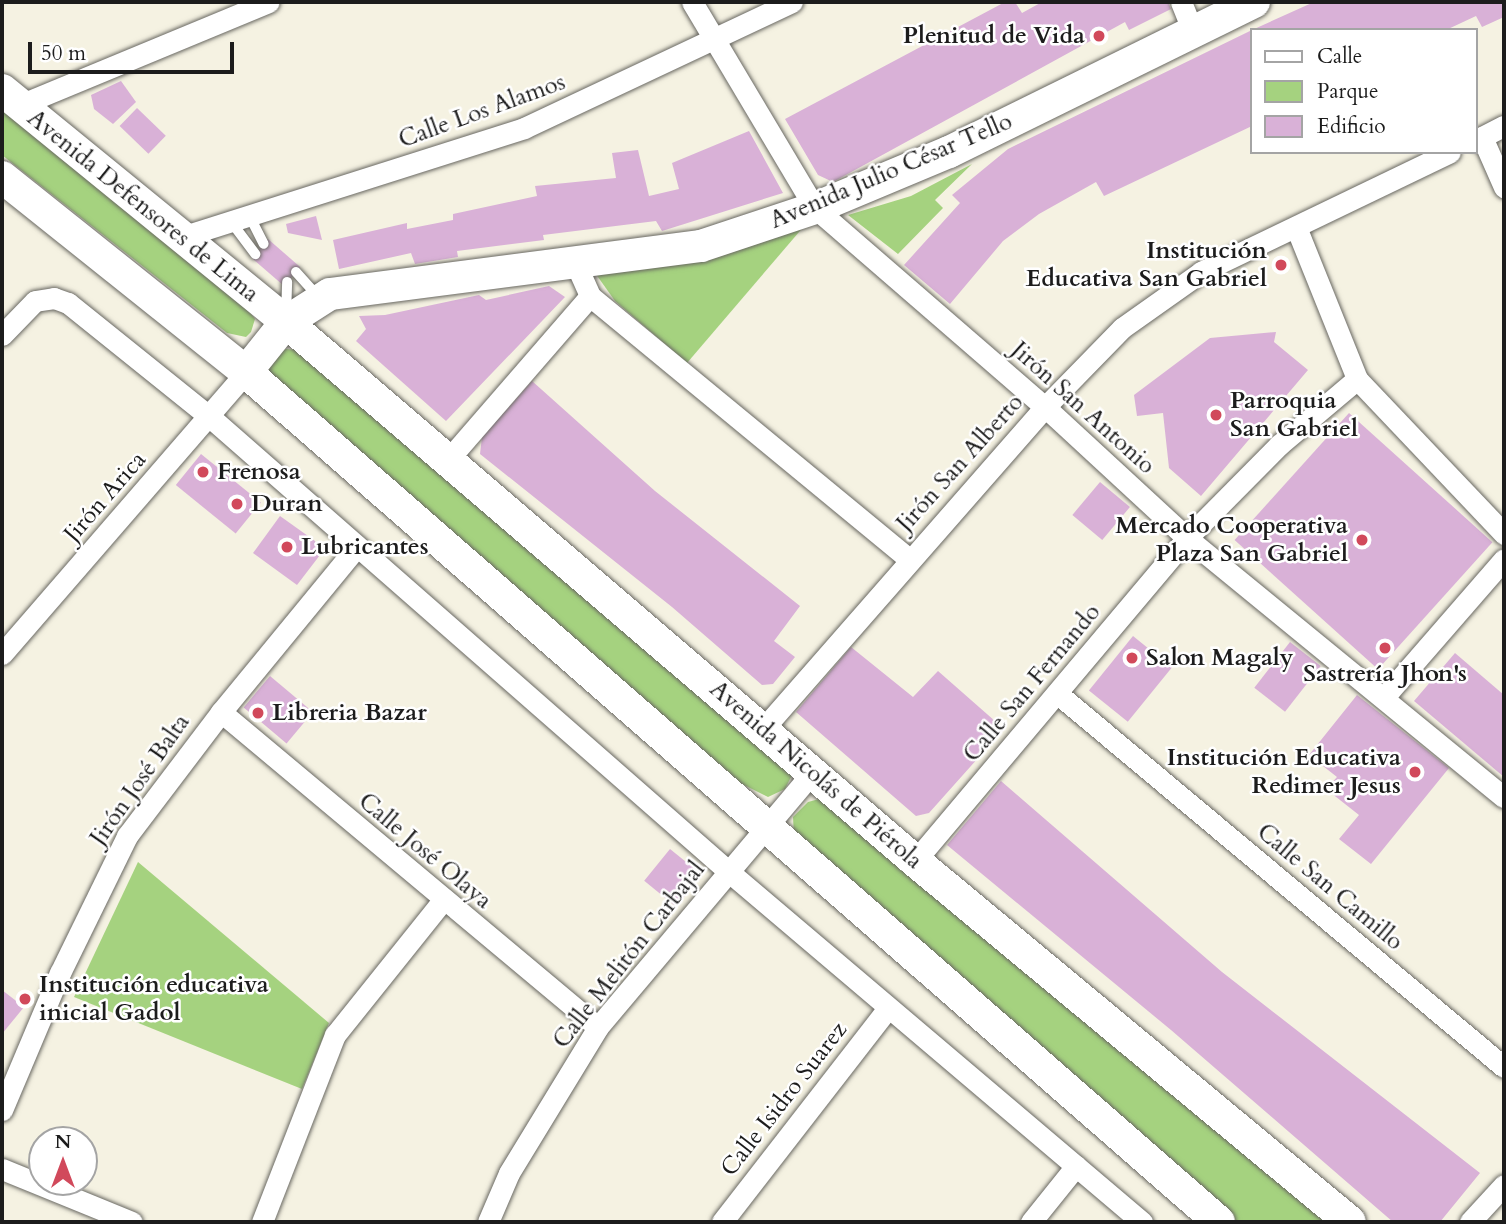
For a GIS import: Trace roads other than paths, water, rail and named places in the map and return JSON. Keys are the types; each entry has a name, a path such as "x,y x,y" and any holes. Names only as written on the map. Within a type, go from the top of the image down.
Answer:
{"main road":[{"name":"Avenida Julio César Tello","path":"246,372 285,322 330,294 701,246 815,208 949,152 1254,2"},
{"name":"Avenida Defensores de Lima","path":"11,97 178,238 285,322"},
{"path":"2,177 246,372 769,824 1219,1222"},
{"name":"Avenida Nicolás de Piérola","path":"285,322 915,860 1350,1222"}],"street":[{"path":"11,97 269,2"},
{"name":"Jirón San Antonio","path":"692,2 713,43 815,208 1045,407 1187,538 1385,696 1504,797"},
{"name":"Calle Los Alamos","path":"178,238 524,128 713,43 792,2"},
{"path":"1181,2 1193,31"},
{"path":"1504,126 1479,138 1504,187"},
{"name":"Jirón San Alberto","path":"763,729 909,559 1045,407 1122,328 1201,272 1446,154"},
{"path":"1296,227 1357,379 1504,534"},
{"path":"575,262 590,296 909,559"},
{"path":"447,461 590,296"},
{"path":"2,335 35,301 54,298 68,303 210,417 355,549 728,872 1142,1222"},
{"name":"Jirón Arica","path":"2,654 210,417 246,372"},
{"name":"Calle San Fernando","path":"915,860 1058,694 1187,538 1279,446 1357,379"},
{"name":"Jirón José Balta","path":"2,1110 119,850 220,712 355,549"},
{"path":"1385,696 1504,558"},
{"name":"Calle San Camillo","path":"1058,694 1504,1067"},
{"name":"Calle José Olaya","path":"220,712 598,1027"},
{"name":"Calle Melitón Carbajal","path":"488,1222 509,1174 598,1027 813,772"},
{"path":"262,1222 335,1035 443,900"},
{"name":"Calle Isidro Suarez","path":"722,1222 888,1008"},
{"path":"1031,1222 1076,1166"},
{"path":"2,1169 132,1222"},
{"path":"1470,1222 1504,1185"}],"lane":[{"path":"241,220 264,244"},
{"path":"241,220 256,254"},
{"path":"296,272 321,300"},
{"path":"285,322 287,282"}],"place":[{"name":"Plenitud de Vida","path":"1099,36"},
{"name":"Institución Educativa San Gabriel","path":"1281,265"},
{"name":"Parroquia San Gabriel","path":"1216,415"},
{"name":"Frenosa","path":"203,472"},
{"name":"Duran","path":"237,504"},
{"name":"Mercado Cooperativa Plaza San Gabriel","path":"1362,540"},
{"name":"Lubricantes","path":"287,547"},
{"name":"Sastrería Jhon's","path":"1385,648"},
{"name":"Salon Magaly","path":"1132,658"},
{"name":"Libreria Bazar","path":"258,713"},
{"name":"Institución Educativa Redimer Jesus","path":"1415,772"},
{"name":"Institución educativa inicial Gadol","path":"25,999"}]}
